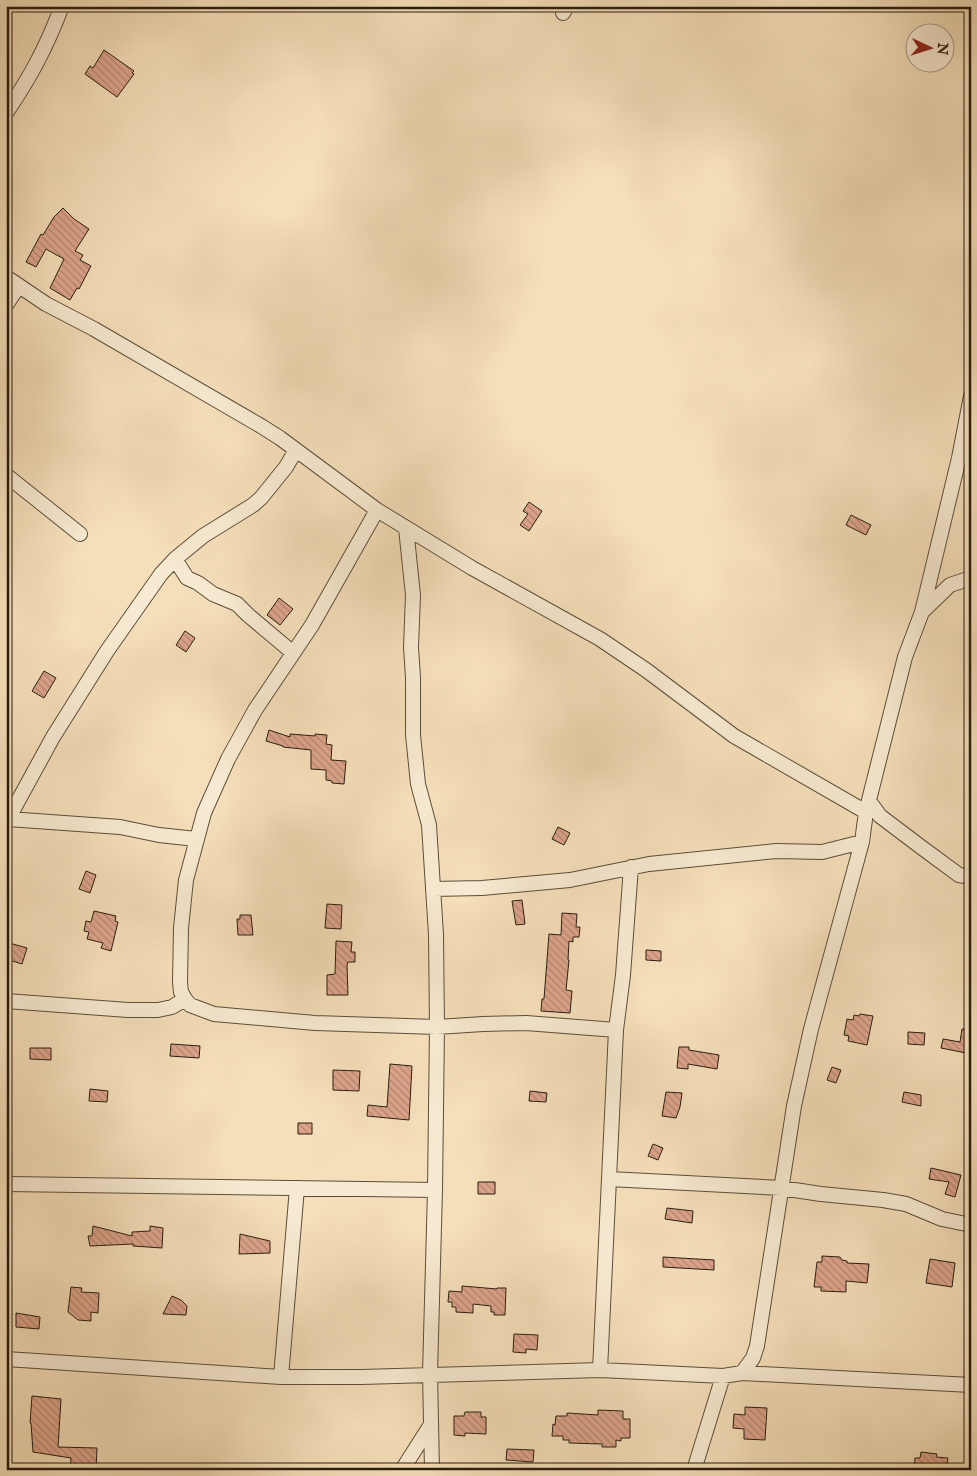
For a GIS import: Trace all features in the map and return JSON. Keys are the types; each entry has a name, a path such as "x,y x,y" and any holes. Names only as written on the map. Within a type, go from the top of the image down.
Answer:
{"street":[{"path":"6,113 30,78 41,57 62,6"},
{"path":"6,277 46,304 94,329 261,426 406,528 472,568 600,639 646,670 734,736 867,807 959,876 971,877"},
{"path":"6,305 18,286"},
{"path":"742,1374 753,1358 756,1346 794,1106 809,1038 862,842 867,807 904,657 922,612 959,458 971,396"},
{"path":"196,839 159,835 120,827 7,821 53,737 107,651 160,574 202,536 262,498 282,473 296,450"},
{"path":"6,475 80,534"},
{"path":"378,510 312,624 255,710 228,758 204,813 186,880 181,928 180,982 184,999 198,1009 222,1014 315,1024 437,1027 519,1023 616,1030"},
{"path":"406,528 413,595 411,647 413,736 418,784 429,825 436,935 435,1190 430,1374 432,1470"},
{"path":"175,559 188,579 198,583 213,594 237,604 292,652"},
{"path":"922,612 950,585 971,578"},
{"path":"433,889 482,888 570,880 668,861 776,851 822,852 862,842"},
{"path":"600,1370 616,1030 623,976 631,867"},
{"path":"6,1002 128,1010 158,1010 172,1006 184,999"},
{"path":"609,1179 781,1188 892,1201 942,1219 971,1225"},
{"path":"6,1184 435,1190"},
{"path":"281,1377 298,1188"},
{"path":"6,1359 281,1377 361,1378 430,1374 600,1370 723,1376 742,1374 971,1385"},
{"path":"694,1470 723,1376"},
{"path":"402,1470 430,1426"}],"building":[{"path":"104,50 134,71 132,73 134,74 117,97 85,74 90,66 93,68"},
{"path":"63,208 74,219 89,229 75,251 83,255 80,260 91,266 79,289 77,288 70,300 50,288 64,259 46,249 36,267 26,262 41,234 43,235 54,217"},
{"path":"529,502 542,511 529,531 520,525 528,514 523,511"},
{"path":"851,515 871,525 866,535 846,525"},
{"path":"279,598 293,609 280,625 267,615"},
{"path":"185,631 195,638 186,652 176,645"},
{"path":"44,671 56,678 44,698 32,691"},
{"path":"269,730 290,737 290,734 327,735 326,744 332,745 331,760 346,761 344,784 332,783 332,781 326,780 326,770 311,769 311,750 283,747 266,741"},
{"path":"558,827 570,833 564,845 552,839"},
{"path":"86,871 96,875 90,893 79,889"},
{"path":"522,900 525,924 516,925 512,901"},
{"path":"327,904 342,905 341,929 325,928"},
{"path":"94,911 116,916 115,921 118,922 111,951 101,948 103,943 87,939 89,932 84,931 86,921 91,922"},
{"path":"562,913 577,914 576,927 580,927 579,937 573,937 573,942 569,941 566,990 572,991 570,1013 541,1011 542,999 544,999 549,934 561,935"},
{"path":"240,915 251,915 253,935 238,935 237,919 240,919"},
{"path":"336,941 352,942 351,952 355,952 355,962 348,962 347,965 348,995 327,995 327,975 335,974"},
{"path":"6,942 27,948 22,964 6,959"},
{"path":"646,950 661,951 661,961 646,960"},
{"path":"860,1014 873,1016 867,1045 848,1041 849,1036 844,1035 847,1019 853,1020 854,1015 859,1016"},
{"path":"962,1029 971,1030 971,1054 941,1048 943,1039 960,1042"},
{"path":"908,1032 925,1033 924,1045 908,1044"},
{"path":"171,1044 200,1046 199,1058 170,1056"},
{"path":"679,1047 689,1047 689,1050 719,1055 717,1069 688,1064 688,1069 677,1068"},
{"path":"30,1048 51,1048 51,1060 30,1059"},
{"path":"390,1064 412,1066 409,1120 367,1116 368,1105 387,1107"},
{"path":"832,1067 841,1070 836,1083 827,1080"},
{"path":"333,1070 360,1071 359,1091 333,1090"},
{"path":"90,1089 108,1091 107,1102 89,1101"},
{"path":"530,1091 547,1093 546,1102 529,1101"},
{"path":"666,1092 682,1093 676,1118 662,1116"},
{"path":"904,1092 921,1095 921,1106 902,1102"},
{"path":"298,1123 312,1123 312,1134 298,1134"},
{"path":"653,1144 663,1148 658,1160 648,1156"},
{"path":"931,1168 961,1175 955,1197 945,1194 949,1182 929,1179"},
{"path":"478,1182 495,1182 495,1194 478,1194"},
{"path":"667,1208 693,1211 692,1223 665,1219"},
{"path":"93,1226 132,1236 132,1232 150,1231 150,1226 163,1228 162,1248 133,1246 133,1244 90,1246 88,1236 92,1236"},
{"path":"240,1234 270,1241 270,1253 239,1254"},
{"path":"822,1256 840,1257 842,1260 847,1261 847,1263 869,1264 867,1283 846,1281 846,1292 821,1291 821,1287 814,1287 817,1262 822,1262"},
{"path":"663,1257 714,1260 714,1270 663,1267"},
{"path":"930,1259 955,1263 952,1287 926,1283"},
{"path":"462,1286 506,1288 505,1315 494,1315 494,1312 491,1312 491,1306 473,1304 473,1313 456,1312 456,1307 452,1307 452,1302 448,1302 449,1291 462,1292"},
{"path":"71,1287 82,1288 81,1292 99,1293 98,1313 91,1312 91,1321 78,1320 68,1312"},
{"path":"172,1296 181,1300 187,1306 186,1315 163,1314"},
{"path":"16,1313 40,1317 39,1329 16,1327"},
{"path":"514,1334 538,1335 537,1350 526,1349 526,1353 513,1352"},
{"path":"32,1396 61,1399 58,1447 97,1448 96,1470 70,1470 71,1458 33,1452 30,1423"},
{"path":"745,1407 767,1408 765,1440 744,1439 744,1429 733,1428 734,1414 745,1415"},
{"path":"598,1410 623,1411 623,1419 630,1419 630,1438 621,1438 621,1441 616,1440 616,1447 602,1447 602,1444 569,1443 569,1440 563,1440 563,1436 552,1436 556,1416 567,1416 567,1413 598,1415"},
{"path":"465,1412 481,1412 481,1417 486,1417 486,1434 465,1433 465,1436 454,1435 454,1416 464,1416"},
{"path":"507,1449 534,1450 533,1462 506,1460"},
{"path":"921,1452 937,1454 936,1457 948,1458 946,1470 914,1470 915,1458 920,1458"}]}
